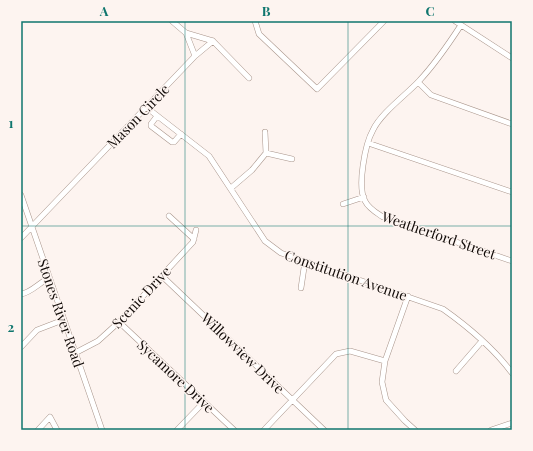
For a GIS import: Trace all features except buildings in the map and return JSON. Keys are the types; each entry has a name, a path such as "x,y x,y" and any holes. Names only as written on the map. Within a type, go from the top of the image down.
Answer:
{"street":[{"path":"172,21 186,33 213,41 250,78"},
{"path":"255,21 259,34 317,89 384,21"},
{"path":"455,21 512,58"},
{"path":"343,204 364,197 363,164 373,129 388,110 418,82 438,59 461,25"},
{"path":"186,33 195,56"},
{"name":"Mason Circle","path":"21,238 195,56 213,41"},
{"path":"418,82 430,96 512,124"},
{"name":"Constitution Avenue","path":"146,107 209,156 265,241 281,253 443,309 454,316 482,341 506,364 512,373"},
{"path":"157,116 151,124 152,126 172,142 174,142 181,134"},
{"path":"231,188 252,170 266,153 265,132"},
{"path":"368,143 512,192"},
{"path":"266,153 292,159"},
{"name":"Stones River Road","path":"21,195 102,430"},
{"name":"Weatherford Street","path":"364,197 365,201 374,211 383,217 512,261"},
{"path":"169,216 194,239"},
{"name":"Scenic Drive","path":"75,353 98,341 119,322 193,242 196,230"},
{"path":"301,288 305,261"},
{"name":"Willowview Drive","path":"162,276 324,430"},
{"path":"21,294 26,294 49,278"},
{"path":"408,296 385,361 382,382 386,400 415,430"},
{"path":"21,347 37,330 63,320"},
{"name":"Sycamore Drive","path":"119,322 234,430"},
{"path":"456,371 482,341"},
{"path":"264,430 336,354 350,351 385,361"},
{"path":"177,430 204,402"},
{"path":"38,430 50,417 57,430"},
{"path":"491,430 512,423"}]}
